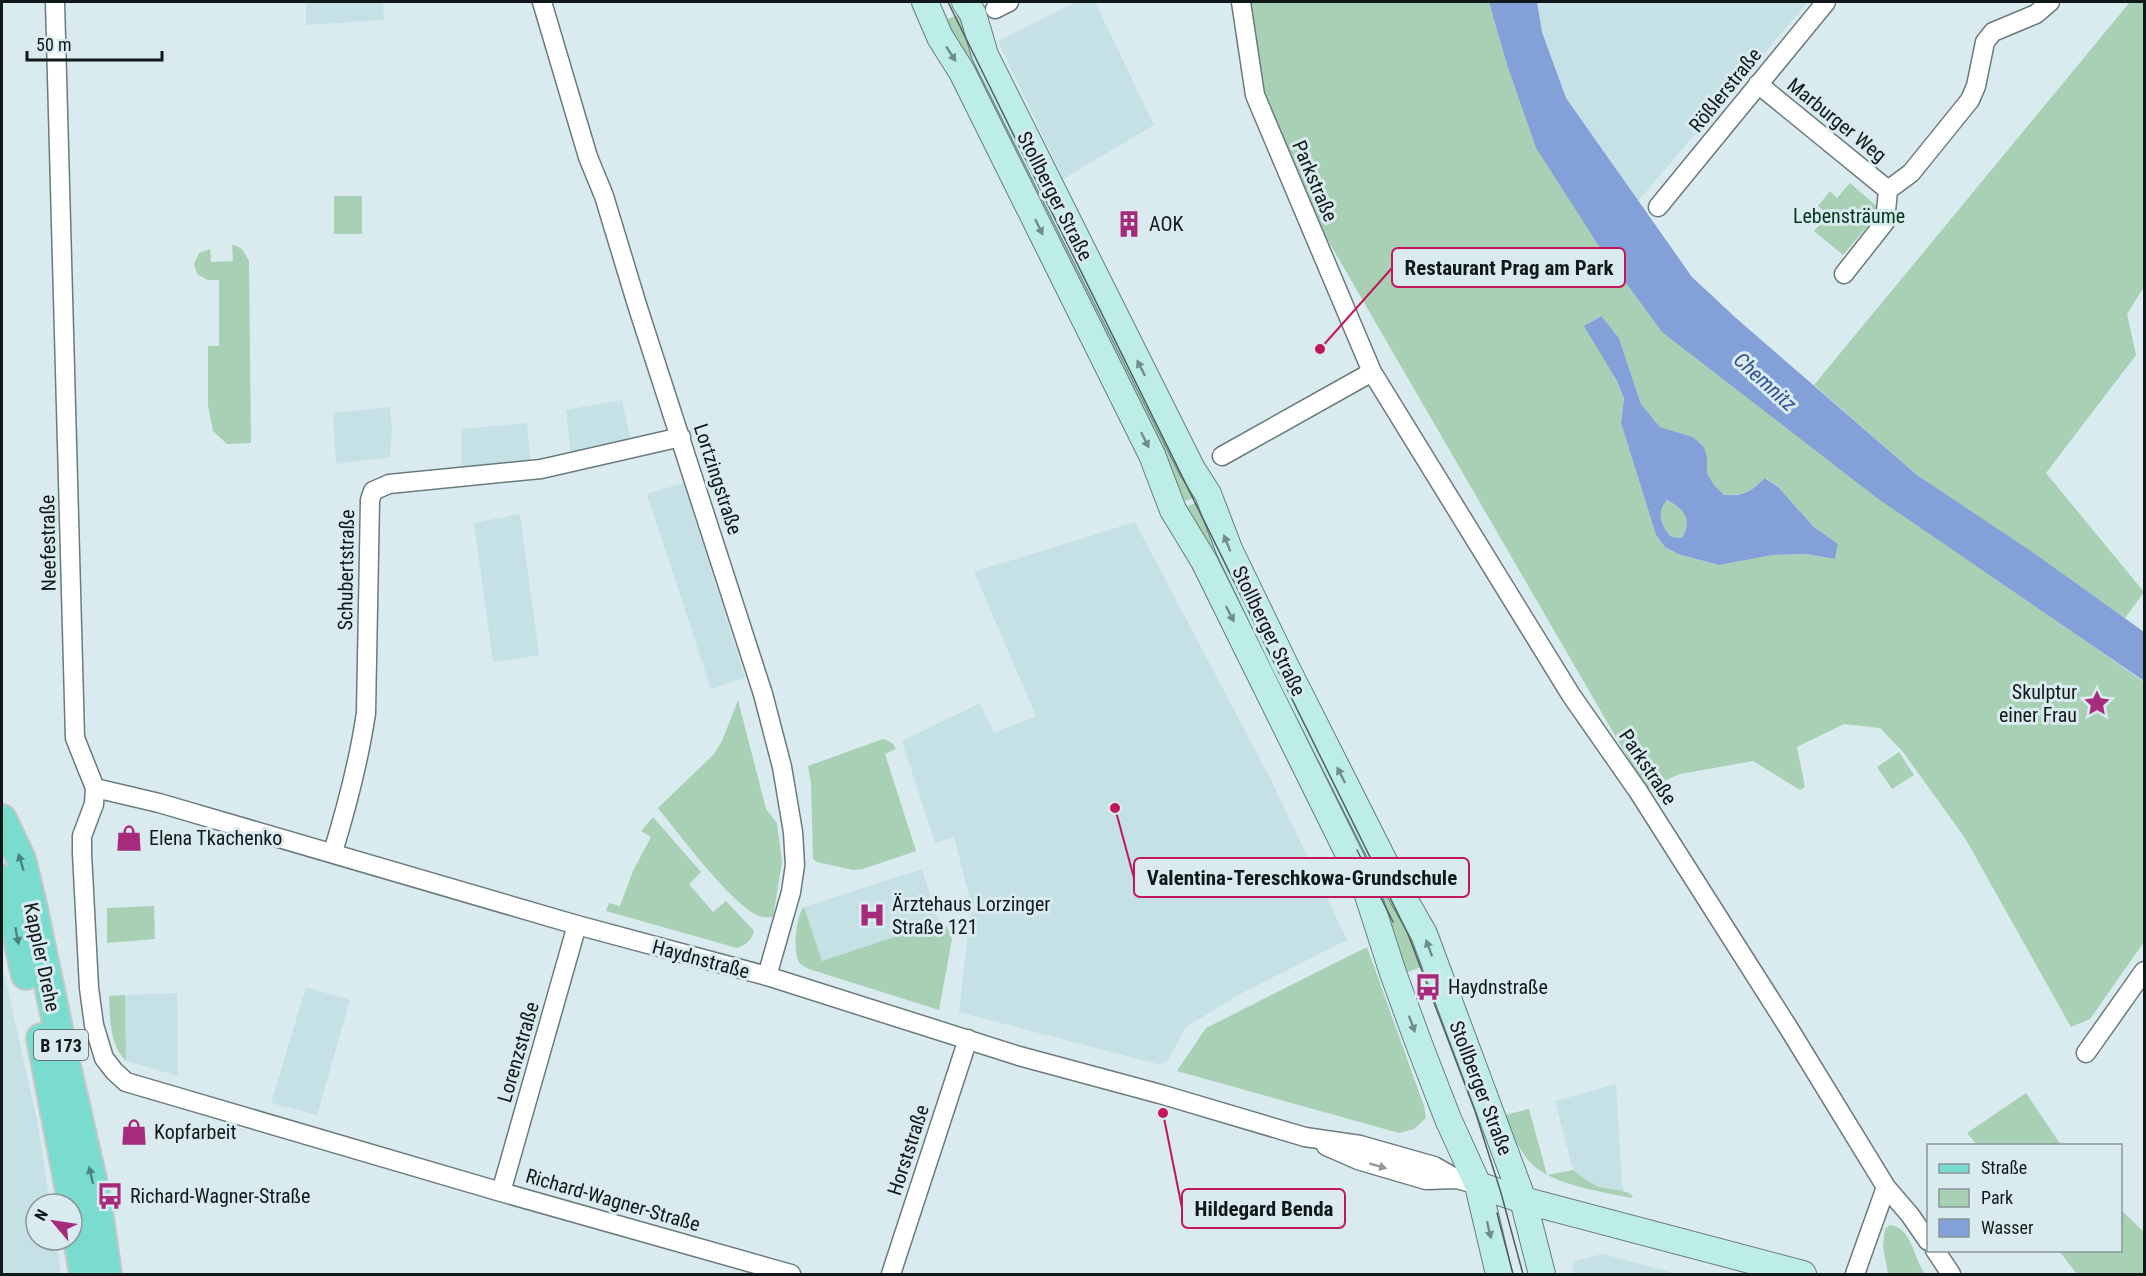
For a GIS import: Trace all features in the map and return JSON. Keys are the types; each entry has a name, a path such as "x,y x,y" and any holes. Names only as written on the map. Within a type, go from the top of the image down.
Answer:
{"main road":[{"name":"Stollberger Straße","path":"925,2 940,37 962,72 1152,455 1173,510 1204,561 1366,889 1393,973 1448,1119 1499,1275"},
{"name":"Stollberger Straße","path":"965,2 973,14 985,55 1192,469 1208,494 1228,549 1396,885 1424,934 1523,1200 1542,1275"},
{"name":"Kappler Drehe","path":"2,819 21,859 32,904 96,1197 107,1275"},
{"name":"Kappler Drehe","path":"2,879 38,1022 69,1180 84,1275"},
{"name":"Haydnstraße","path":"1467,1182 1523,1200 1803,1275"}],"street":[{"name":"Neefestraße","path":"55,2 75,738 95,788"},
{"name":"Lortzingstraße","path":"542,2 588,157 604,196 763,694 782,767 793,832 795,865 791,892 767,976"},
{"name":"Parkstraße","path":"1241,2 1255,95 1372,372 1571,695 1661,828 1788,1027 1886,1187 1927,1238"},
{"name":"Rößlerstraße","path":"1658,207 1826,2"},
{"name":"Marburger Weg","path":"1844,274 1885,222 1888,190 1911,173 1970,100 1976,86 1985,42 1993,32 2037,14 2050,2"},
{"name":"Marburger Weg","path":"1758,84 1888,190"},
{"path":"1222,456 1372,372"},
{"name":"Schubertstraße","path":"333,852 348,803 366,713 370,500 374,491 389,484 541,469 681,437"},
{"name":"Haydnstraße","path":"95,788 159,802 577,925 767,976 1020,1056 1305,1137 1360,1145 1434,1166 1467,1182"},
{"name":"Richard-Wagner-Straße","path":"95,788 94,804 82,836 89,988 94,1025 104,1058 126,1082 791,1275"},
{"name":"Lorenzstraße","path":"501,1192 577,925"},
{"path":"2086,1053 2145,971"},
{"name":"Horststraße","path":"891,1275 968,1039"},
{"path":"1855,1275 1886,1187"},
{"path":"1936,1252 1951,1275"}],"shaded area":[{"path":"306,2 383,2 384,20 306,25"},
{"path":"1076,2 1095,2 1154,125 1063,179 998,41"},
{"path":"1537,2 1808,2 1638,201 1566,98 1542,32"},
{"path":"622,400 631,444 571,456 566,410"},
{"path":"390,407 392,428 390,457 336,464 333,413"},
{"path":"527,423 531,466 462,472 461,429"},
{"path":"684,483 745,678 711,689 647,494"},
{"path":"520,514 539,655 493,662 474,523"},
{"path":"1135,522 1271,780 1347,940 1242,993 1186,1027 1168,1060 1161,1065 959,1012 971,904 954,837 935,843 902,741 980,703 994,733 1036,716 974,572"},
{"name":"Ärztehaus Lorzinger Straße 121","path":"922,869 939,922 822,961 804,907"},
{"path":"2,964 38,1125 48,1192 24,1192 24,1252 58,1252 61,1274 2,1274"},
{"path":"306,987 350,1000 317,1115 271,1103"},
{"path":"177,993 178,1076 126,1061 125,995"},
{"path":"1616,1084 1624,1191 1613,1191 1594,1185 1573,1170 1555,1101"},
{"path":"1603,1254 1677,1274 1573,1274 1573,1261"}],"green space":[{"path":"1235,2 1489,2 1507,65 1536,148 2015,592 2144,682 2144,942 2090,1019 2071,1027 1965,838 1903,752 1880,728 1844,724 1797,747 1805,787 1800,790 1753,761 1680,774 1646,789 1257,118","holes":["1600,316 1619,338 1641,404 1660,427 1693,437 1707,458 1707,473 1714,485 1724,495 1738,494 1751,490 1766,478 1778,487 1813,526 1838,544 1835,559 1806,554 1773,555 1719,565 1678,554 1665,547 1656,535 1621,423 1624,400 1617,381 1585,326"]},
{"path":"2130,2 2144,2 2144,287 2127,314 2136,355 2046,473 2144,592 2125,618 1917,475 1814,385"},
{"path":"958,15 1197,497 1182,502 945,20"},
{"name":"Lebensträume","path":"1850,183 1881,210 1843,255 1814,231 1828,215 1818,206 1830,191 1837,198"},
{"path":"334,196 362,196 362,234 334,234"},
{"path":"232,245 241,248 249,262 251,443 227,444 213,431 208,405 208,346 219,346 219,280 208,280 197,274 194,264 199,253 210,249 211,262 233,261"},
{"path":"1666,500 1678,507 1685,515 1687,525 1682,538 1672,537 1665,529 1661,514"},
{"path":"1198,502 1431,963 1403,974 1185,507"},
{"path":"738,700 766,809 777,823 782,862 773,917 759,916 720,884 658,808 714,754 722,741"},
{"path":"883,739 891,742 896,749 885,754 916,851 863,869 853,870 817,862 813,859 811,783 808,766"},
{"path":"1899,752 1914,775 1892,789 1877,767"},
{"path":"653,817 701,872 689,884 713,912 726,901 754,931 746,944 737,948 606,911 609,903 620,906 633,871 651,837 641,831"},
{"path":"154,906 155,939 107,943 107,908"},
{"path":"804,907 822,961 939,922 947,927 952,939 939,1010 809,969 801,964 796,955 796,941 797,925"},
{"path":"1367,947 1424,1106 1426,1118 1414,1129 1399,1133 1177,1071 1206,1028"},
{"path":"125,995 126,1061 113,1039 109,996"},
{"path":"2026,1093 2060,1144 1976,1144 1967,1133"},
{"path":"1529,1109 1547,1174 1537,1169 1528,1160 1501,1116"},
{"path":"1573,1170 1597,1186 1626,1192 1633,1196 1631,1198 1576,1186 1548,1175"},
{"path":"2122,1211 2144,1232 2144,1274 2077,1274 2060,1252 2122,1252"},
{"path":"1890,1225 1897,1227 1908,1238 1925,1274 1888,1274 1883,1246 1885,1229"}],"water":[{"name":"Chemnitz","path":"1489,2 1537,2 1542,32 1566,98 1692,277 1917,475 2038,556 2144,632 2144,681 1877,498 1662,332 1597,243 1536,148 1507,65"},
{"path":"1601,316 1619,338 1641,404 1660,427 1693,437 1704,447 1707,473 1724,495 1747,492 1765,478 1778,487 1813,526 1838,544 1835,559 1806,554 1773,555 1719,565 1678,554 1665,547 1656,535 1621,423 1624,399 1617,381 1584,326","holes":["1667,500 1682,511 1687,520 1682,538 1672,537 1665,529 1661,519 1662,509"]}],"tram line":[{"path":"948,2 1408,934 1475,1111 1523,1274"},
{"path":"1357,850 1393,922"},
{"path":"1497,1213 1513,1274"}],"place":[{"name":"AOK","path":"1129,224"},
{"name":"Restaurant Prag am Park","path":"1320,349"},
{"name":"Skulptur einer Frau","path":"2097,703"},
{"name":"Valentina-Tereschkowa-Grundschule","path":"1115,808"},
{"name":"Elena Tkachenko","path":"129,838"},
{"name":"Ärztehaus Lorzinger Straße 121","path":"872,915"},
{"name":"Haydnstraße","path":"1428,987"},
{"name":"Hildegard Benda","path":"1163,1113"},
{"name":"Kopfarbeit","path":"134,1132"},
{"name":"Richard-Wagner-Straße","path":"110,1196"}]}
